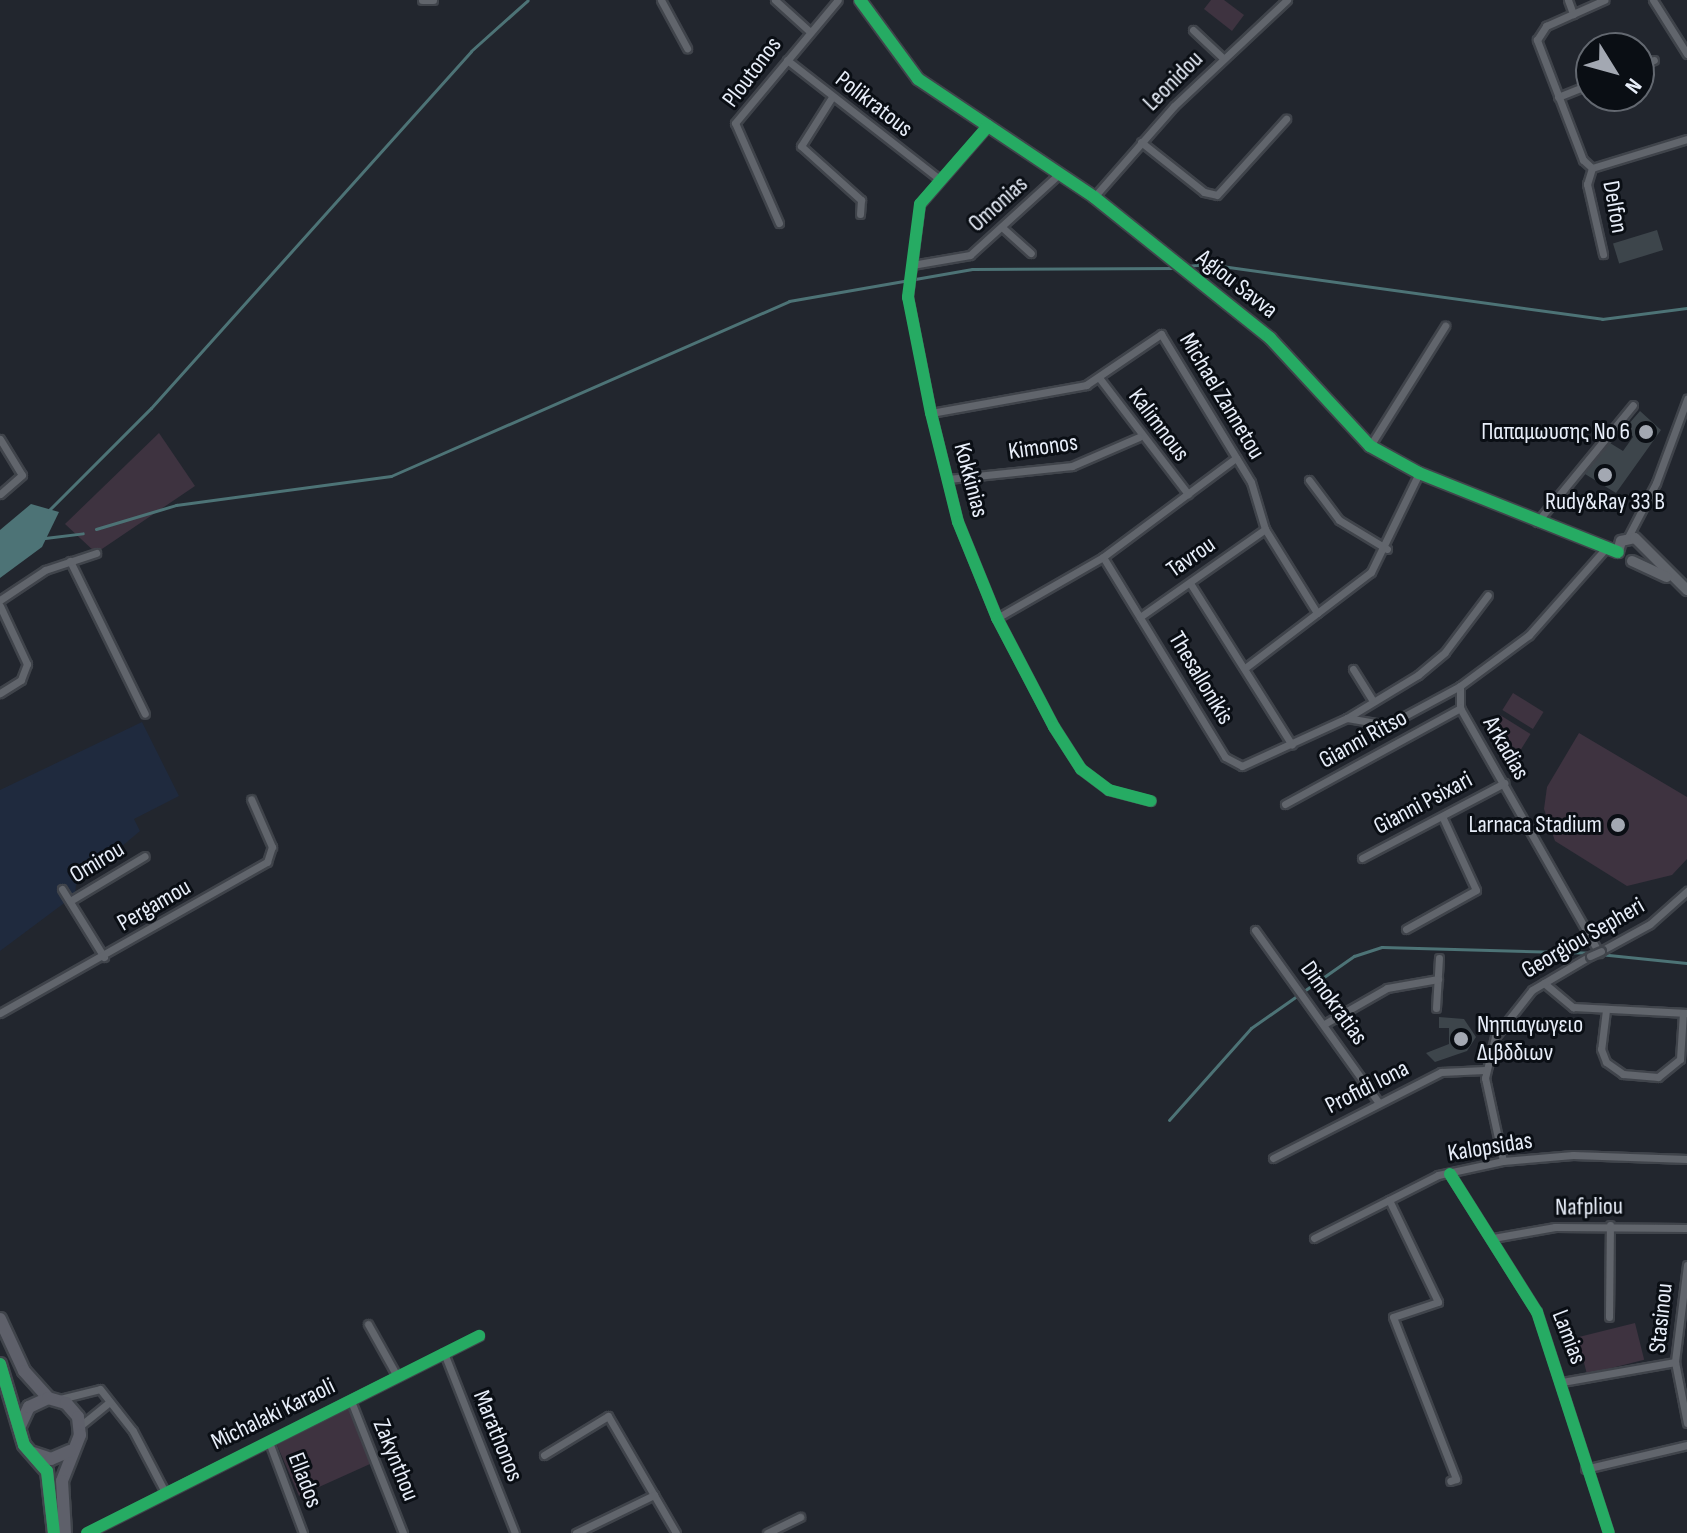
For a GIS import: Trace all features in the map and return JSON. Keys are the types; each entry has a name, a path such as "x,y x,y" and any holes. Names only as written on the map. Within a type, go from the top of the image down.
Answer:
{"main road":[{"path":"0,1319 24,1371 53,1398 73,1409 80,1426 70,1451 60,1509 63,1532"},
{"path":"0,1364 31,1452 47,1471 63,1532"},
{"path":"20,1426 29,1407 53,1398"},
{"path":"31,1452 51,1459 70,1451"}],"street":[{"path":"422,0 433,0"},
{"path":"661,0 687,48"},
{"path":"775,0 808,30"},
{"name":"Ploutonos","path":"779,223 735,123 808,30 838,0"},
{"name":"Agiou Savva","path":"860,0 909,70 1094,197 1284,349 1370,446 1419,473 1618,552 1675,581"},
{"name":"Leonidou","path":"1094,197 1141,142 1287,0"},
{"path":"1568,0 1573,14"},
{"path":"1604,0 1546,26 1537,40 1558,97 1592,168 1687,139"},
{"path":"1653,0 1684,44 1687,54"},
{"path":"1193,30 1224,59"},
{"name":"Polikratous","path":"787,60 938,178"},
{"path":"1558,97 1575,90"},
{"path":"832,97 801,146 861,200 860,214"},
{"path":"1141,142 1204,192 1217,195 1286,119"},
{"name":"Kokkinias","path":"988,126 938,178 920,204 908,284 931,413 948,479 997,618 1081,769 1109,790 1151,801"},
{"name":"Delfon","path":"1592,168 1587,184 1603,254"},
{"name":"Omonias","path":"911,268 970,255 1004,229 1060,173"},
{"path":"1004,229 1031,253"},
{"path":"1370,446 1445,326"},
{"name":"Michael Zannetou","path":"931,413 1100,379 1161,334 1236,458 1265,529 1317,613"},
{"name":"Kalimnous","path":"1100,379 1139,437 1188,494"},
{"path":"1618,552 1656,483 1687,399"},
{"path":"1537,522 1633,405"},
{"name":"Kimonos","path":"948,479 1072,466 1139,437"},
{"path":"0,439 22,475 0,494"},
{"path":"997,618 1103,557 1236,458"},
{"path":"1245,668 1355,586 1387,549 1419,473"},
{"path":"1309,480 1339,520 1387,549"},
{"name":"Tavrou","path":"1140,617 1265,529"},
{"path":"1628,537 1642,546 1687,590"},
{"path":"1632,561 1642,546"},
{"path":"1347,718 1388,725 1460,686 1529,635 1605,549"},
{"path":"0,600 70,561 96,553"},
{"name":"Thesallonikis","path":"1103,557 1231,763 1251,764 1292,745"},
{"path":"70,561 145,714"},
{"path":"1190,583 1292,745 1347,718 1434,663 1488,595"},
{"path":"0,606 27,664 21,680 0,693"},
{"path":"1353,669 1372,700"},
{"name":"Arkadias","path":"1460,686 1460,708 1597,953"},
{"name":"Gianni Ritso","path":"1285,804 1460,708"},
{"name":"Gianni Psixari","path":"1362,858 1504,783"},
{"name":"Pergamou","path":"0,1013 104,957 267,862 272,847 251,799"},
{"path":"1406,929 1476,890 1442,816"},
{"name":"Omirou","path":"70,901 145,856"},
{"name":"Omirou","path":"62,889 104,957"},
{"name":"Georgiou Sepheri","path":"1485,1070 1504,1021 1544,983 1650,924 1687,891"},
{"name":"Dimokratias","path":"1255,930 1326,1023 1378,1102"},
{"path":"1436,1008 1439,958"},
{"path":"1326,1023 1387,988 1438,979"},
{"path":"1544,983 1564,1004 1606,1010 1685,1013 1680,1059 1658,1077 1623,1074 1606,1062 1601,1049 1606,1010"},
{"name":"Profidi Iona","path":"1273,1158 1378,1102 1447,1070 1485,1070"},
{"path":"1485,1070 1503,1161"},
{"name":"Kalopsidas","path":"1314,1238 1389,1200 1450,1174 1503,1161 1598,1155 1687,1159"},
{"name":"Lamias","path":"1450,1174 1537,1312 1562,1382 1585,1469 1609,1533"},
{"path":"1389,1200 1438,1302 1393,1317 1456,1479 1450,1481"},
{"path":"1609,1317 1610,1225"},
{"name":"Nafpliou","path":"1493,1238 1610,1225 1687,1228"},
{"name":"Stasinou","path":"1687,1265 1675,1362 1687,1423"},
{"path":"368,1324 397,1376"},
{"name":"Michalaki Karaoli","path":"87,1533 164,1490 269,1442 479,1336"},
{"name":"Marathonos","path":"444,1353 515,1533"},
{"path":"1562,1382 1675,1362"},
{"path":"53,1398 100,1389 164,1490"},
{"name":"Zakynthou","path":"351,1401 403,1533"},
{"path":"80,1426 110,1402"},
{"path":"544,1455 608,1416 676,1533"},
{"name":"Ellados","path":"269,1442 303,1533"},
{"path":"1585,1469 1687,1445"},
{"path":"576,1533 654,1495"},
{"path":"767,1533 800,1517"},
{"path":"602,1523 606,1533"}],"shaded area":[{"path":"1211,0 1224,0 1244,15 1232,31 1204,9"},
{"path":"159,433 195,486 96,553 65,524"},
{"path":"31,504 59,512 42,547 0,578 0,530"},
{"path":"1513,693 1544,712 1533,729 1502,710"},
{"path":"1500,715 1531,734 1520,751 1489,732"},
{"path":"142,722 179,796 134,819 140,831 76,885 75,895 0,951 0,790"},
{"name":"Larnaca Stadium","path":"1579,733 1687,797 1687,859 1672,875 1627,886 1555,841 1544,809 1547,787"},
{"path":"1635,1323 1644,1360 1587,1374 1578,1337"},
{"path":"352,1405 370,1464 299,1496 277,1445"}],"building":[{"path":"1657,230 1663,250 1619,264 1613,243"},
{"path":"1640,411 1661,430 1616,493 1585,474 1610,443 1623,451 1633,437 1627,426"},
{"name":"Νηπιαγωγειο Διβδδιων","path":"1439,1017 1464,1019 1476,1037 1467,1051 1435,1062 1426,1053 1449,1044 1449,1028 1439,1028"}],"waterway":[{"path":"49,510 151,408 471,51 528,0"},
{"path":"1187,266 1207,264 1602,319 1687,308"},
{"path":"96,529 176,505 391,476 789,301 972,269 1176,268"},
{"path":"45,538 83,533"},
{"path":"1169,1120 1251,1028 1354,956 1382,947 1592,953"},
{"path":"1599,954 1687,963"}],"cycle path":[{"path":"860,0 918,79 1094,197 1270,338 1370,446 1419,473 1618,552"},
{"path":"988,126 920,204 908,297 931,413 958,522 997,618 1054,727 1081,769 1109,790 1151,801"},
{"path":"1450,1174 1537,1312 1609,1533"},
{"path":"87,1533 479,1336"},
{"path":"0,1364 24,1445 47,1471 54,1533"}],"place":[{"name":"Παπαμωυσης No 6","path":"1646,432"},
{"name":"Rudy&Ray 33 B","path":"1605,475"},
{"name":"Larnaca Stadium","path":"1618,825"},
{"name":"Νηπιαγωγειο Διβδδιων","path":"1461,1039"}]}
